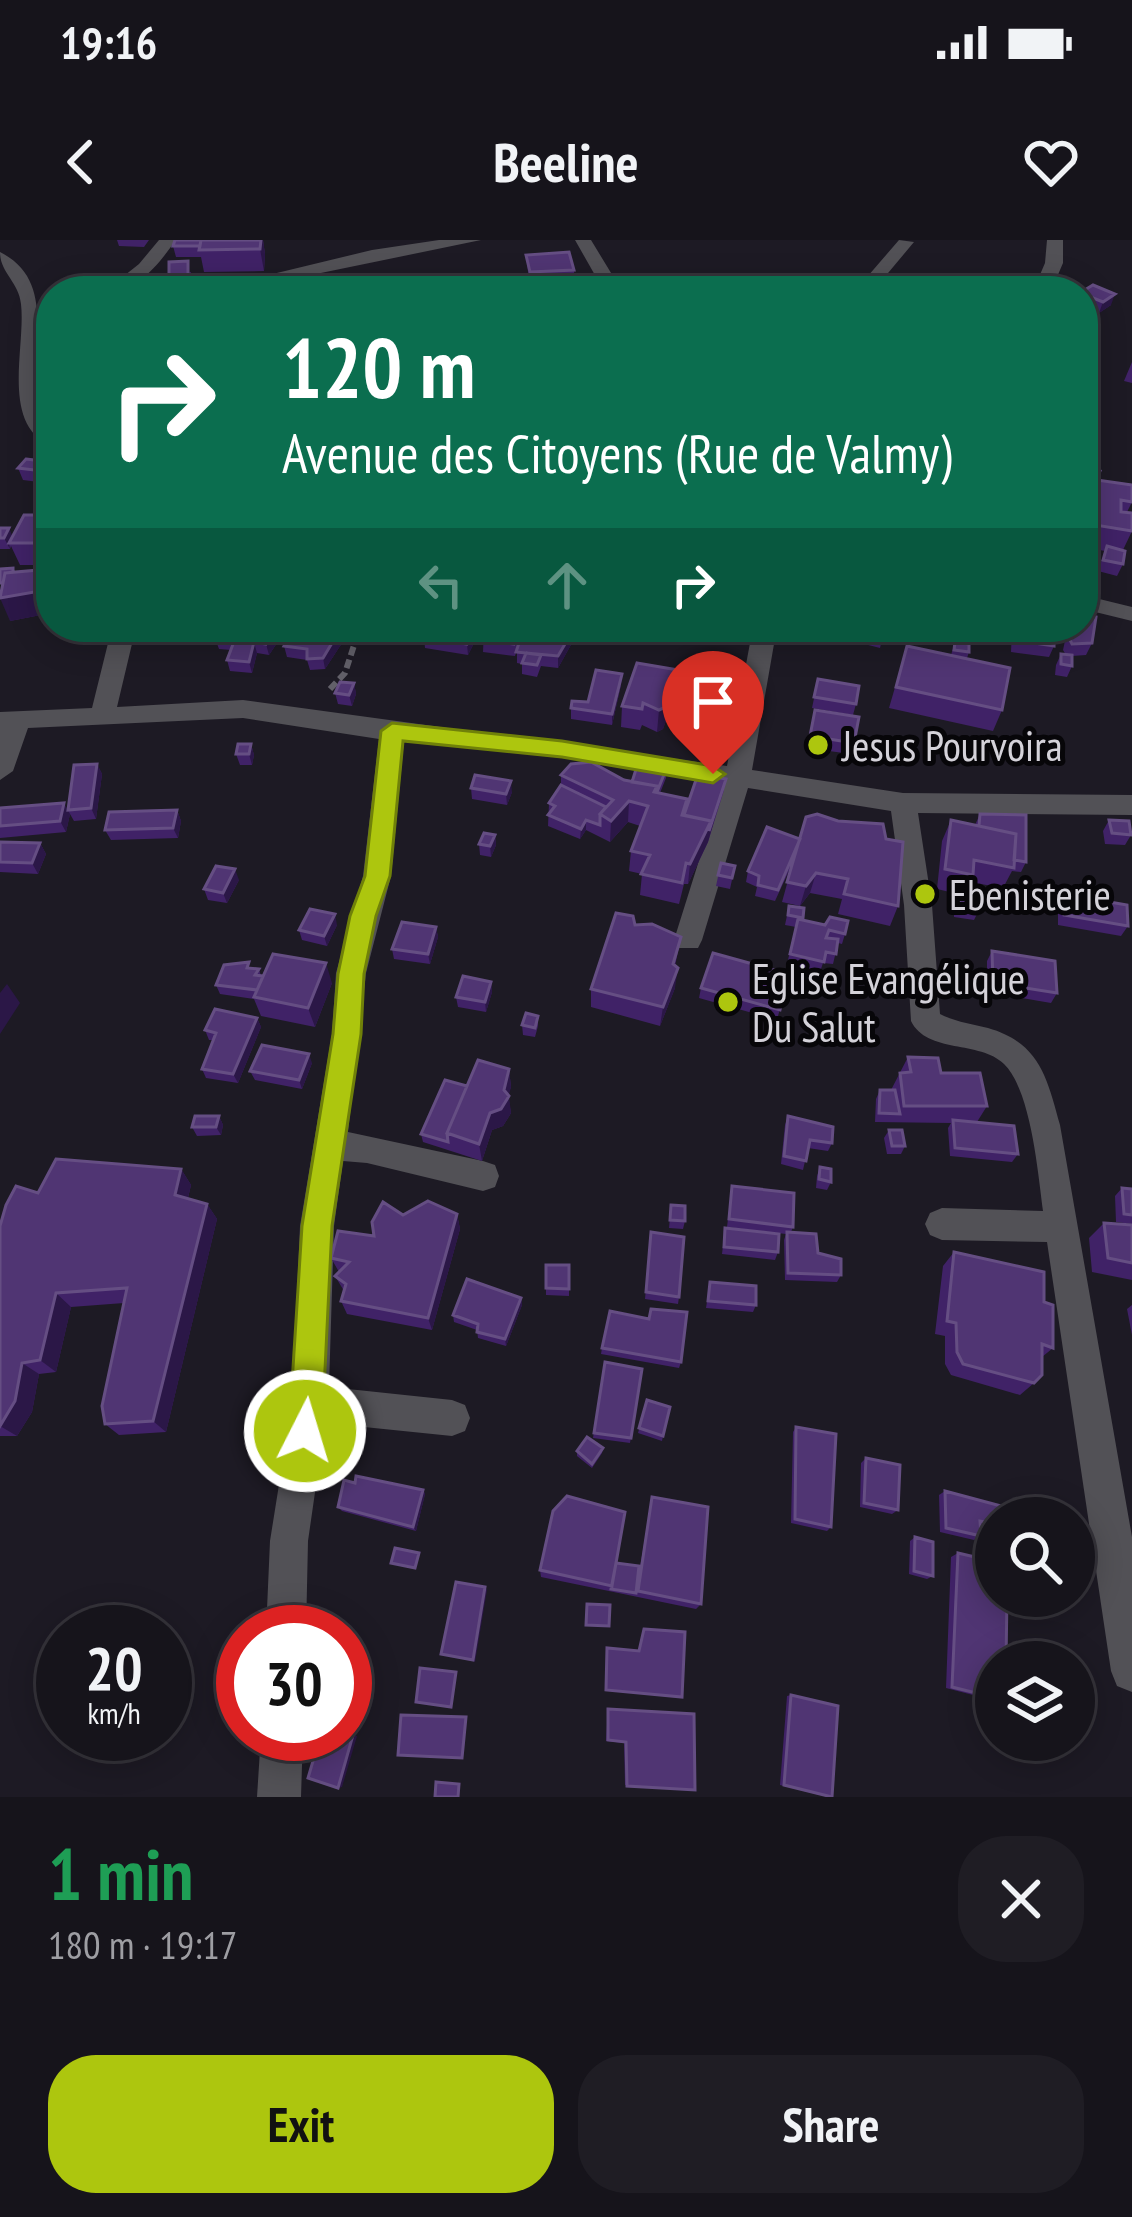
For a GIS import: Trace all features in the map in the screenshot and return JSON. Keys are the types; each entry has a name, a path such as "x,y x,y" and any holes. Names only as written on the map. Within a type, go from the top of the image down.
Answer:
{"street":[{"path":"134,276 168,240"},
{"path":"278,276 472,240"},
{"path":"583,240 604,276"},
{"path":"1048,276 1055,240"},
{"path":"877,276 906,242"},
{"path":"0,257 31,302 27,393 36,423"},
{"path":"27,325 36,322"},
{"path":"1,395 27,393"},
{"path":"1098,606 1130,614 1132,588"},
{"path":"102,718 120,642"},
{"path":"688,940 737,780 762,642"},
{"path":"0,771 9,722 243,709 562,749 903,803 1132,805"},
{"path":"287,1605 289,1541 310,1403 317,1226 351,974 377,876 392,731"},
{"path":"903,803 918,905 926,1021 942,1032 1018,1055 1033,1090 1111,1510 1132,1672"},
{"path":"331,1146 367,1148 483,1176"},
{"path":"941,1224 1062,1227"},
{"path":"310,1403 452,1418"},
{"path":"280,1797 281,1761"}],"path":[{"path":"310,720 345,673 355,642"}],"building":[{"path":"175,240 201,240 200,246 173,246"},
{"path":"201,240 261,240 260,249 199,250"},
{"path":"569,252 574,270 530,272 526,255"},
{"path":"188,261 188,276 169,276 169,262"},
{"path":"1098,287 1115,294 1098,300"},
{"path":"26,459 36,460 34,470 18,468"},
{"path":"1098,480 1132,485 1132,502 1121,500 1121,512 1132,513 1132,531 1098,525"},
{"path":"24,515 36,515 36,543 9,543"},
{"path":"1107,546 1125,551 1123,564 1103,560"},
{"path":"13,568 5,573 0,583 0,569"},
{"path":"36,570 36,592 0,598 5,573"},
{"path":"234,642 254,642 249,662 227,660"},
{"path":"286,642 333,642 323,658 307,659 307,649 284,646"},
{"path":"519,642 566,642 558,656 516,652"},
{"path":"955,642 969,644 969,652 954,650"},
{"path":"907,646 1010,668 1002,710 896,687"},
{"path":"526,653 541,655 537,665 522,663"},
{"path":"1061,654 1072,655 1072,666 1061,664"},
{"path":"637,663 678,670 666,707 622,706"},
{"path":"596,670 622,674 612,714 571,708 572,701 588,702"},
{"path":"818,679 859,686 856,704 814,697"},
{"path":"340,682 354,683 349,695 335,693"},
{"path":"687,682 725,689 721,707 671,698 675,687 684,688"},
{"path":"815,710 859,717 854,743 810,736"},
{"path":"238,744 251,744 249,754 236,754"},
{"path":"591,762 624,780 657,786 654,792 687,799 682,815 711,821 690,864 686,863 682,883 641,874 650,855 631,851 648,806 629,801 611,821 600,814 613,800 561,775 571,764"},
{"path":"97,764 91,808 68,810 74,765"},
{"path":"637,766 667,767 657,792 657,786 632,782"},
{"path":"698,774 726,779 709,831 711,821 684,815"},
{"path":"475,775 511,781 506,794 471,788"},
{"path":"561,785 606,807 600,825 586,820 581,829 548,815 555,806 549,803"},
{"path":"64,803 60,821 0,826 0,808"},
{"path":"177,810 173,828 105,830 109,812"},
{"path":"817,814 838,821 883,824 886,839 903,842 898,906 844,894 848,879 816,873 806,886 787,882 806,817"},
{"path":"980,814 1026,815 1026,862 1014,860 1016,834 979,826"},
{"path":"951,820 1016,834 1014,868 974,860 973,875 945,869"},
{"path":"1109,820 1129,821 1131,835 1112,833"},
{"path":"767,827 800,839 778,890 758,885 759,876 748,871"},
{"path":"484,833 495,835 490,846 479,844"},
{"path":"0,842 40,843 32,863 0,862"},
{"path":"721,863 735,866 732,878 718,875"},
{"path":"216,866 235,869 223,893 204,889"},
{"path":"959,893 979,896 979,910 959,907"},
{"path":"1064,894 1127,905 1128,926 1064,915"},
{"path":"789,906 804,908 803,918 788,915"},
{"path":"310,909 335,914 324,936 299,930"},
{"path":"616,913 633,916 635,925 652,924 681,937 673,964 678,968 663,1007 591,989"},
{"path":"830,917 848,921 845,934 829,930 826,938 838,939 836,954 826,952 824,962 790,954 798,919 825,925"},
{"path":"402,922 436,927 428,954 392,949"},
{"path":"992,951 1055,961 1057,993 993,983"},
{"path":"713,953 789,974 780,1010 701,988"},
{"path":"273,954 326,963 308,1008 254,997"},
{"path":"249,962 247,968 259,969 255,975 263,976 257,990 216,985 224,965"},
{"path":"463,976 491,982 485,1002 456,997"},
{"path":"215,1009 257,1018 233,1074 202,1069 216,1033 205,1030"},
{"path":"526,1013 538,1016 535,1028 522,1025"},
{"path":"262,1045 309,1054 299,1080 250,1071"},
{"path":"908,1057 938,1058 941,1073 980,1073 987,1106 904,1106 900,1073 911,1072"},
{"path":"478,1060 509,1069 504,1090 509,1096 501,1109 490,1113 479,1144 447,1133"},
{"path":"445,1080 467,1086 447,1133 448,1142 421,1134"},
{"path":"880,1090 895,1090 900,1114 879,1113"},
{"path":"195,1116 219,1116 216,1127 192,1127"},
{"path":"788,1116 833,1127 832,1143 810,1140 806,1161 784,1156"},
{"path":"953,1120 1014,1126 1018,1154 955,1148"},
{"path":"889,1130 902,1130 905,1146 892,1146"},
{"path":"56,1159 181,1169 175,1195 207,1204 153,1421 105,1424 102,1406 127,1288 56,1293 40,1360 22,1363 15,1401 0,1426 0,1226 16,1186 38,1193"},
{"path":"820,1167 831,1169 831,1182 819,1179"},
{"path":"732,1186 794,1193 793,1227 729,1219"},
{"path":"1122,1188 1132,1189 1132,1215 1124,1214"},
{"path":"428,1201 457,1214 428,1318 341,1301 346,1284 335,1276 349,1262 331,1258 338,1231 374,1236 372,1222 383,1202 403,1215"},
{"path":"671,1205 685,1206 685,1221 670,1220"},
{"path":"1104,1223 1132,1225 1132,1263 1108,1258"},
{"path":"725,1228 779,1234 778,1252 724,1247"},
{"path":"651,1232 684,1237 679,1297 646,1292"},
{"path":"787,1232 816,1234 818,1253 841,1259 841,1275 788,1273"},
{"path":"954,1252 1044,1272 1044,1302 1053,1305 1053,1348 1042,1344 1042,1375 1034,1383 963,1364 957,1352 956,1323 947,1321"},
{"path":"546,1265 569,1265 569,1289 546,1288"},
{"path":"467,1279 521,1298 505,1339 477,1332 478,1324 453,1315"},
{"path":"710,1282 756,1286 756,1305 708,1301"},
{"path":"651,1309 687,1312 681,1362 602,1348 610,1311 649,1319"},
{"path":"605,1362 642,1369 631,1438 594,1433"},
{"path":"647,1400 670,1407 663,1436 639,1428"},
{"path":"796,1427 836,1434 831,1527 795,1519"},
{"path":"587,1437 603,1448 592,1464 577,1451"},
{"path":"866,1458 900,1465 898,1510 864,1503"},
{"path":"356,1476 423,1490 413,1527 338,1507 344,1480 355,1483"},
{"path":"945,1491 975,1499 975,1535 946,1528"},
{"path":"567,1496 625,1512 612,1586 540,1570 553,1511"},
{"path":"652,1497 708,1507 701,1604 638,1591"},
{"path":"915,1537 933,1542 933,1576 914,1571"},
{"path":"395,1548 419,1553 415,1568 391,1563"},
{"path":"958,1553 975,1557 975,1617 1007,1617 1006,1641 975,1641 975,1693 952,1687"},
{"path":"616,1563 639,1566 636,1593 611,1589"},
{"path":"456,1582 485,1587 473,1660 441,1654"},
{"path":"587,1604 610,1605 609,1626 586,1625"},
{"path":"644,1629 685,1632 682,1697 606,1690 607,1648 639,1651"},
{"path":"420,1668 456,1672 451,1707 416,1702"},
{"path":"791,1695 838,1706 832,1797 784,1785"},
{"path":"608,1709 694,1714 695,1790 627,1786 626,1742 608,1740"},
{"path":"401,1715 466,1717 462,1758 398,1755"},
{"path":"313,1761 346,1761 338,1788 308,1778"},
{"path":"436,1782 459,1784 458,1797 435,1797"}],"place":[{"name":"Jesus Pourvoira","path":"818,745"},
{"name":"Ebenisterie","path":"925,894"},
{"name":"Eglise Evangélique Du Salut","path":"728,1002"}],"route":[{"path":"305,1431 317,1226 347,1034 351,974 377,876 386,754 392,731 562,749 713,774"}]}
